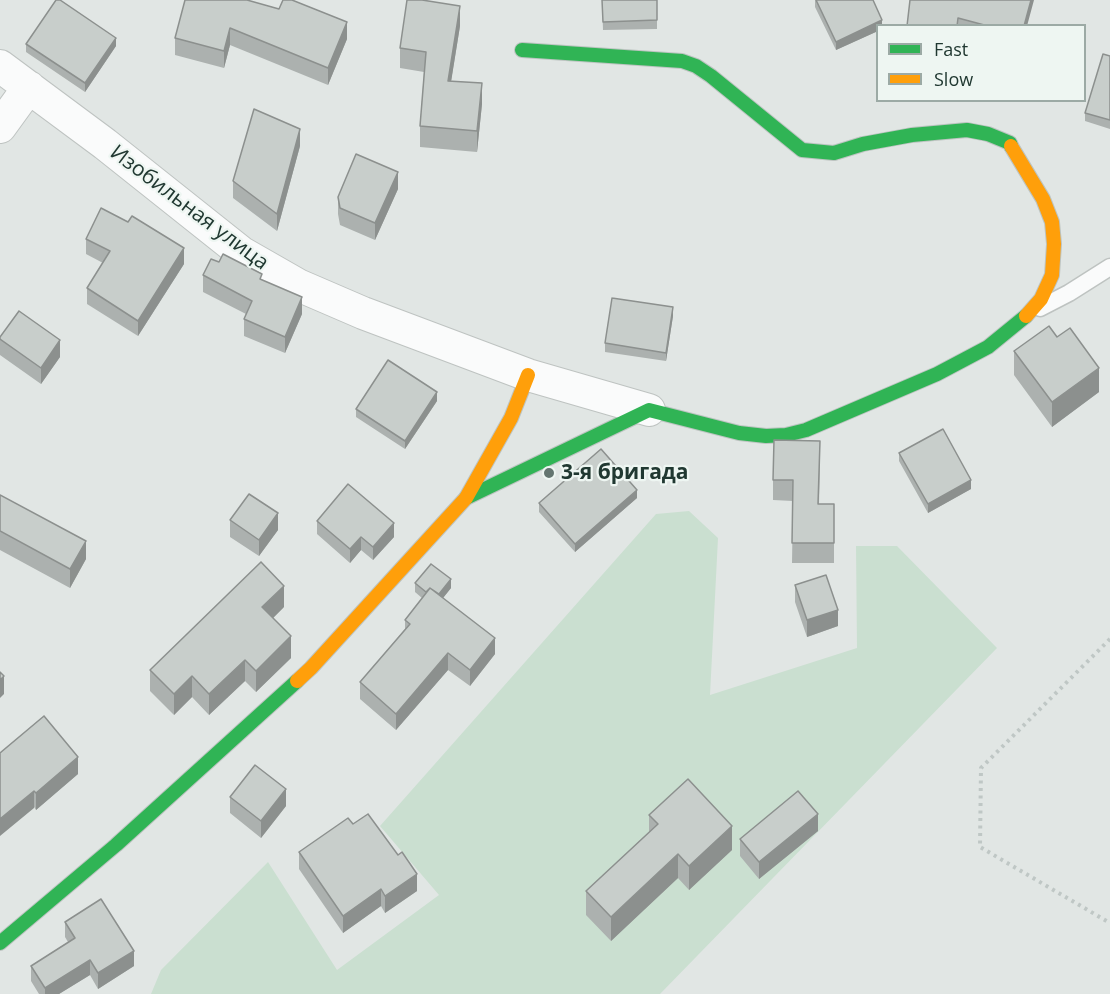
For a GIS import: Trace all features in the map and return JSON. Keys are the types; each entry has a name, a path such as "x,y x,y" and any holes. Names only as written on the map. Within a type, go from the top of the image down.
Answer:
{"street":[{"path":"466,498 649,410 739,433 766,436 786,435 806,430 937,374 988,347 1029,314 1041,299 1052,275 1054,244 1052,222 1043,199 1010,142 967,130 912,135 863,144 834,153 802,150 794,146 711,76 696,66 682,61 522,50"},
{"name":"Изобильная улица","path":"0,66 242,253 298,285 363,314 528,375 649,410"},
{"path":"0,127 29,87"},
{"path":"0,943 116,845 311,668 466,498 511,418 528,375"}],"lane":[{"path":"1029,314 1069,293 1110,267"}],"path":[{"path":"1110,639 981,768 980,847 1110,923"}],"green space":[{"path":"689,511 718,538 710,695 857,648 856,546 897,546 997,648 660,994 151,994 161,970 268,862 337,970 439,895 380,826 656,514"}],"building":[{"path":"56,0 60,0 116,38 85,83 26,44"},
{"path":"185,0 247,0 279,9 283,0 292,0 347,22 328,68 230,28 224,51 175,38"},
{"path":"407,0 460,6 448,81 482,83 477,131 420,126 426,52 400,48"},
{"path":"602,0 657,0 657,20 603,22"},
{"path":"816,0 873,0 882,20 836,42"},
{"path":"910,0 1031,0 1025,24 980,24 958,18 957,24 907,24"},
{"path":"1103,54 1110,56 1110,120 1085,113"},
{"path":"254,109 300,129 277,214 233,181"},
{"path":"356,154 398,172 375,223 340,208 338,197"},
{"path":"101,208 128,222 132,216 184,248 138,321 87,288 110,251 86,239"},
{"path":"223,254 262,274 260,279 302,297 285,337 244,319 252,301 203,275 211,259 219,262"},
{"path":"612,298 673,307 666,353 605,343"},
{"path":"19,311 60,340 41,368 0,339"},
{"path":"1049,326 1057,337 1070,328 1099,368 1052,402 1014,351"},
{"path":"388,360 437,392 405,441 356,409"},
{"path":"943,429 971,480 928,504 899,453"},
{"path":"774,440 820,441 818,504 834,504 834,543 792,543 793,480 773,480"},
{"path":"601,449 637,490 575,544 539,503"},
{"path":"348,484 394,523 373,547 361,537 350,549 317,521"},
{"path":"249,494 278,513 259,540 230,520"},
{"path":"0,495 86,541 70,569 0,531"},
{"path":"261,562 284,586 262,607 291,636 256,671 245,660 209,694 192,676 174,694 150,670"},
{"path":"431,564 451,579 439,594 430,588 426,592 415,583"},
{"path":"826,575 838,610 807,620 795,585"},
{"path":"430,588 495,638 470,670 448,653 396,714 360,682 410,624 405,620"},
{"path":"44,716 78,757 36,793 34,791 0,819 0,753"},
{"path":"255,765 286,789 261,821 230,797"},
{"path":"688,779 732,826 689,866 678,854 611,917 586,891 658,824 649,815"},
{"path":"798,791 818,814 759,862 740,839"},
{"path":"368,814 398,855 402,852 417,874 385,896 381,889 343,916 299,852 348,818 353,824"},
{"path":"101,899 134,951 98,973 90,960 45,988 31,966 75,938 65,922"}],"traffic: fast":[{"path":"522,50 682,61 696,66 711,76 802,150 834,153 863,144 912,135 967,130 988,134 1010,143 1011,146"},
{"path":"466,498 649,410 739,433 766,436 786,435 806,430 937,374 988,347 1026,316"},
{"path":"0,943 116,845 297,681"}],"traffic: slow":[{"path":"1011,146 1043,199 1052,222 1054,244 1052,275 1041,299 1026,316"},
{"path":"297,681 466,498 511,418 528,375"}],"place":[{"name":"3-я бригада","path":"549,473"}]}
